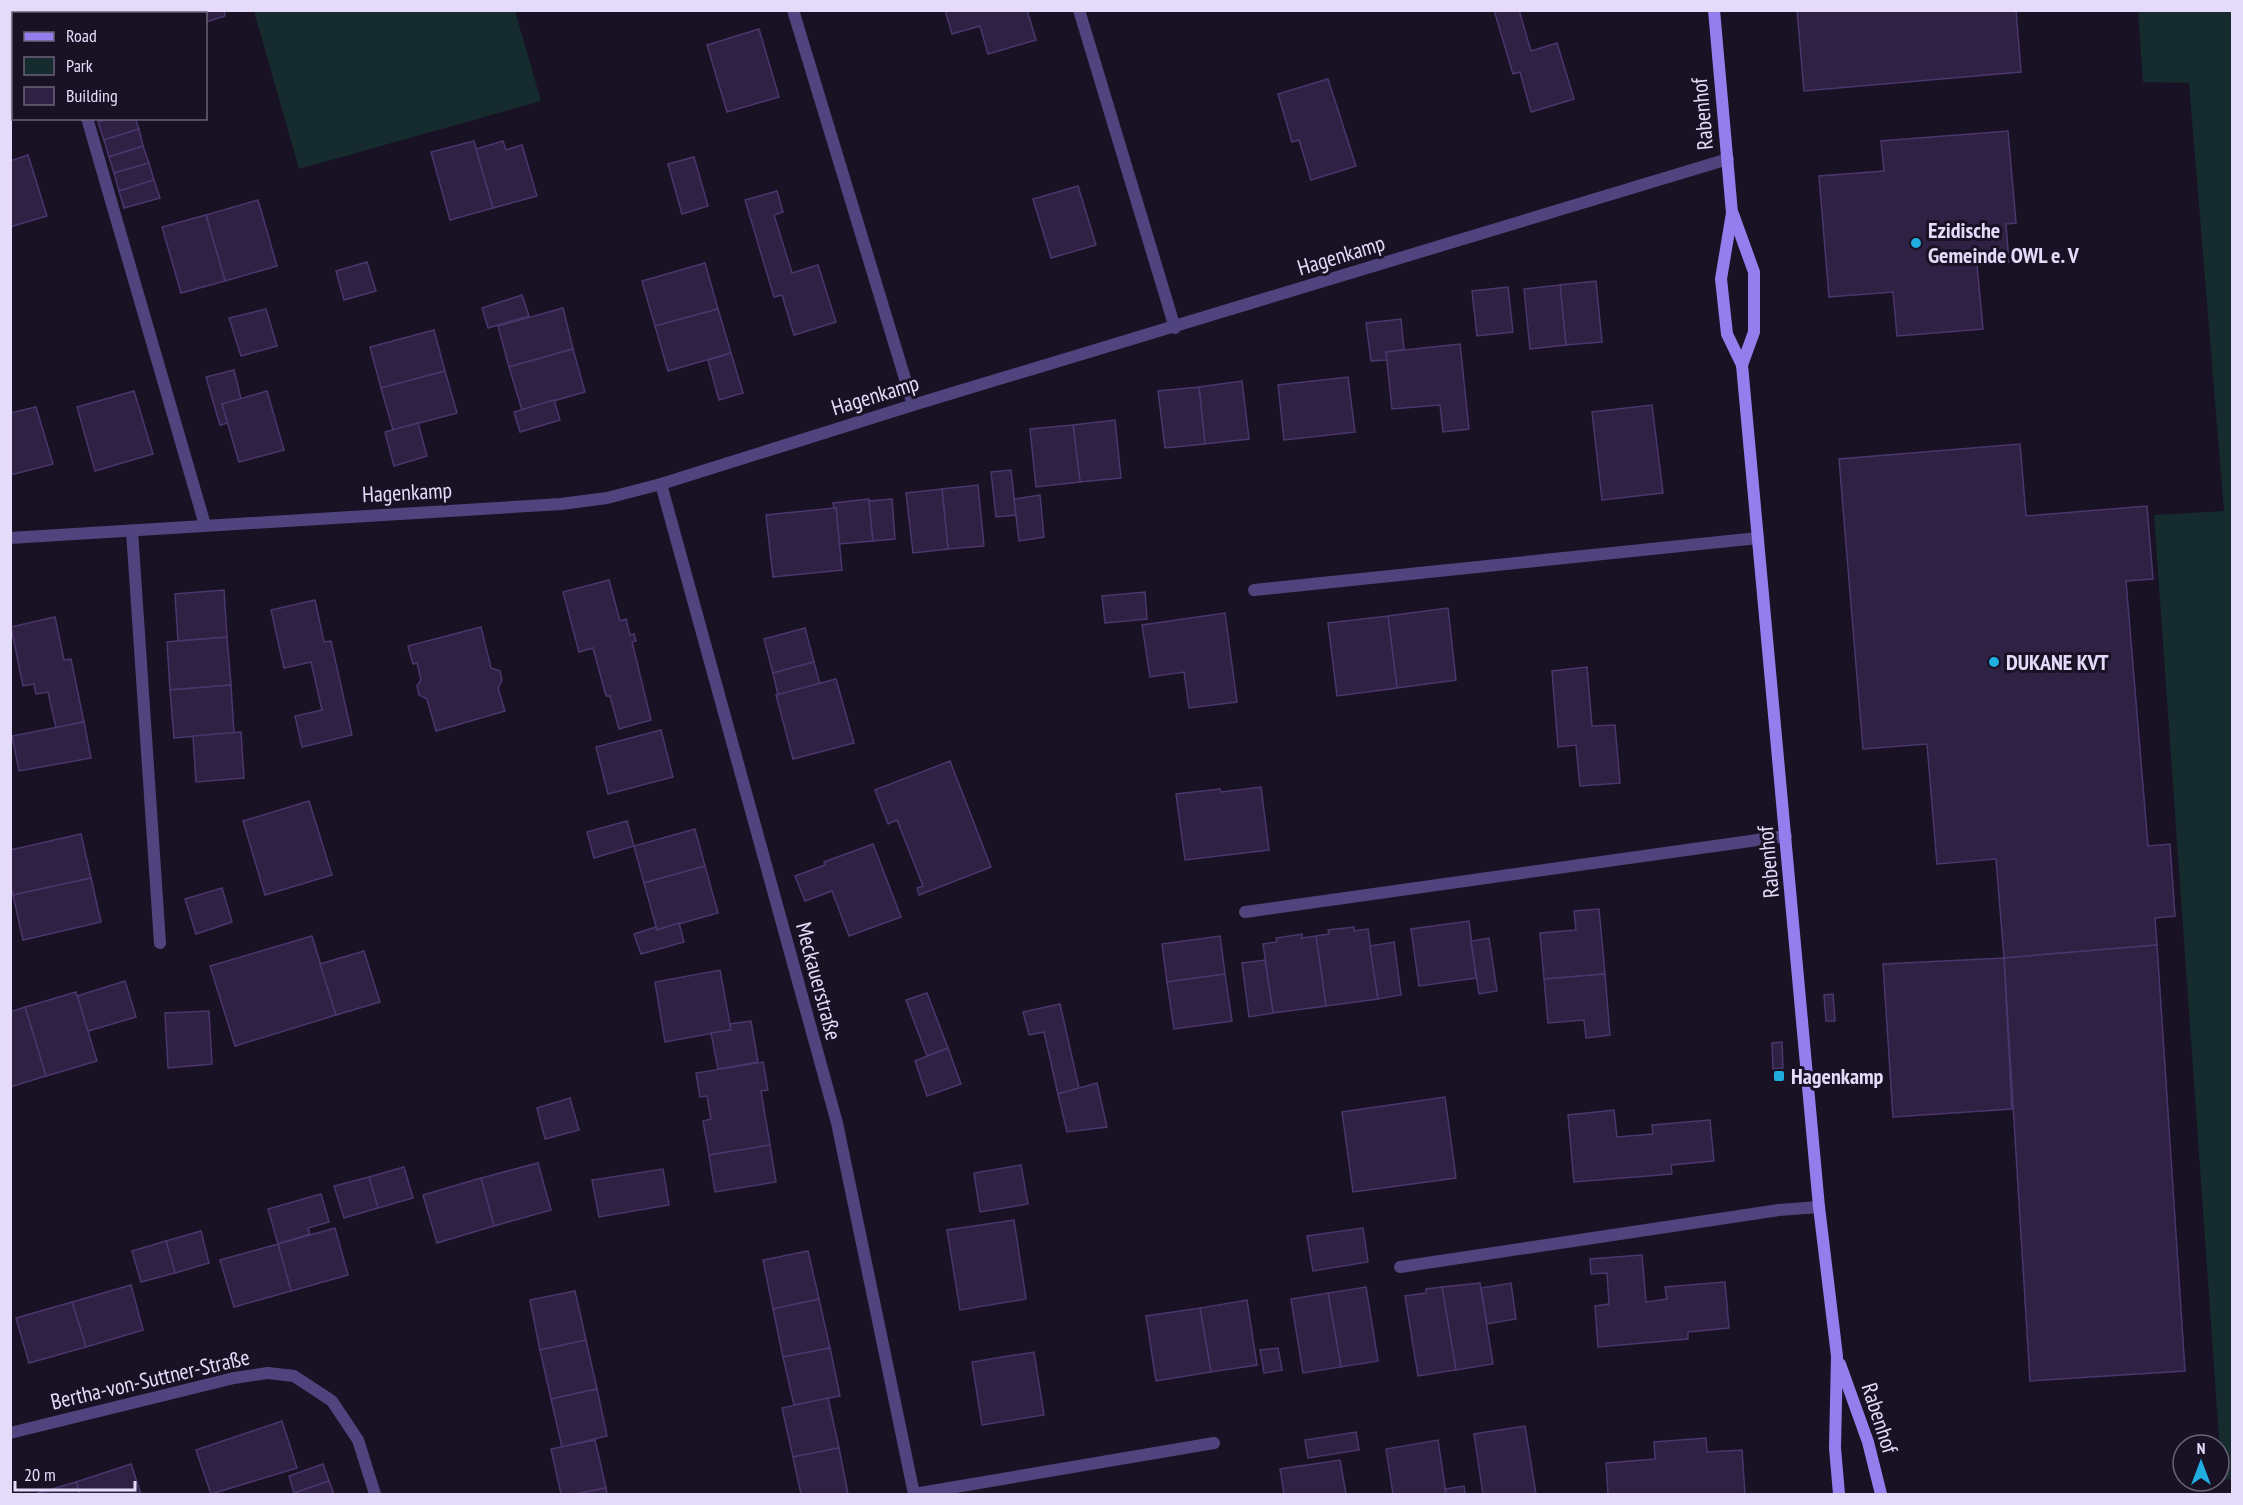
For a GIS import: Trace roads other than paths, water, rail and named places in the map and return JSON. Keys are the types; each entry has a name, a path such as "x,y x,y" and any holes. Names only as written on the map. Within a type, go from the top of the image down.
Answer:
{"street":[{"path":"793,10 913,405"},
{"path":"1079,10 1175,328"},
{"name":"Rabenhof","path":"1714,10 1732,213 1721,279 1727,334 1742,365 1819,1207 1837,1356 1835,1448 1839,1494"},
{"path":"88,120 205,525"},
{"name":"Hagenkamp","path":"10,538 561,504 607,498 661,484 913,405 1175,328 1728,159"},
{"name":"Rabenhof","path":"1732,213 1754,272 1754,332 1742,365"},
{"name":"Meckauerstraße","path":"661,484 837,1123 914,1494"},
{"path":"132,531 160,943"},
{"path":"1254,590 1758,538"},
{"path":"1245,912 1786,836"},
{"path":"1400,1267 1767,1211 1819,1207"},
{"name":"Rabenhof","path":"1837,1356 1868,1442 1881,1494"},
{"name":"Bertha-von-Suttner-Straße","path":"10,1433 234,1378 268,1372 294,1376 332,1401 358,1440 375,1494"},
{"path":"914,1494 1214,1443"}],"place":[{"name":"Ezidische Gemeinde OWL e. V","path":"1916,243"},
{"name":"DUKANE KVT","path":"1994,662"},
{"name":"Hagenkamp","path":"1779,1076"}]}
